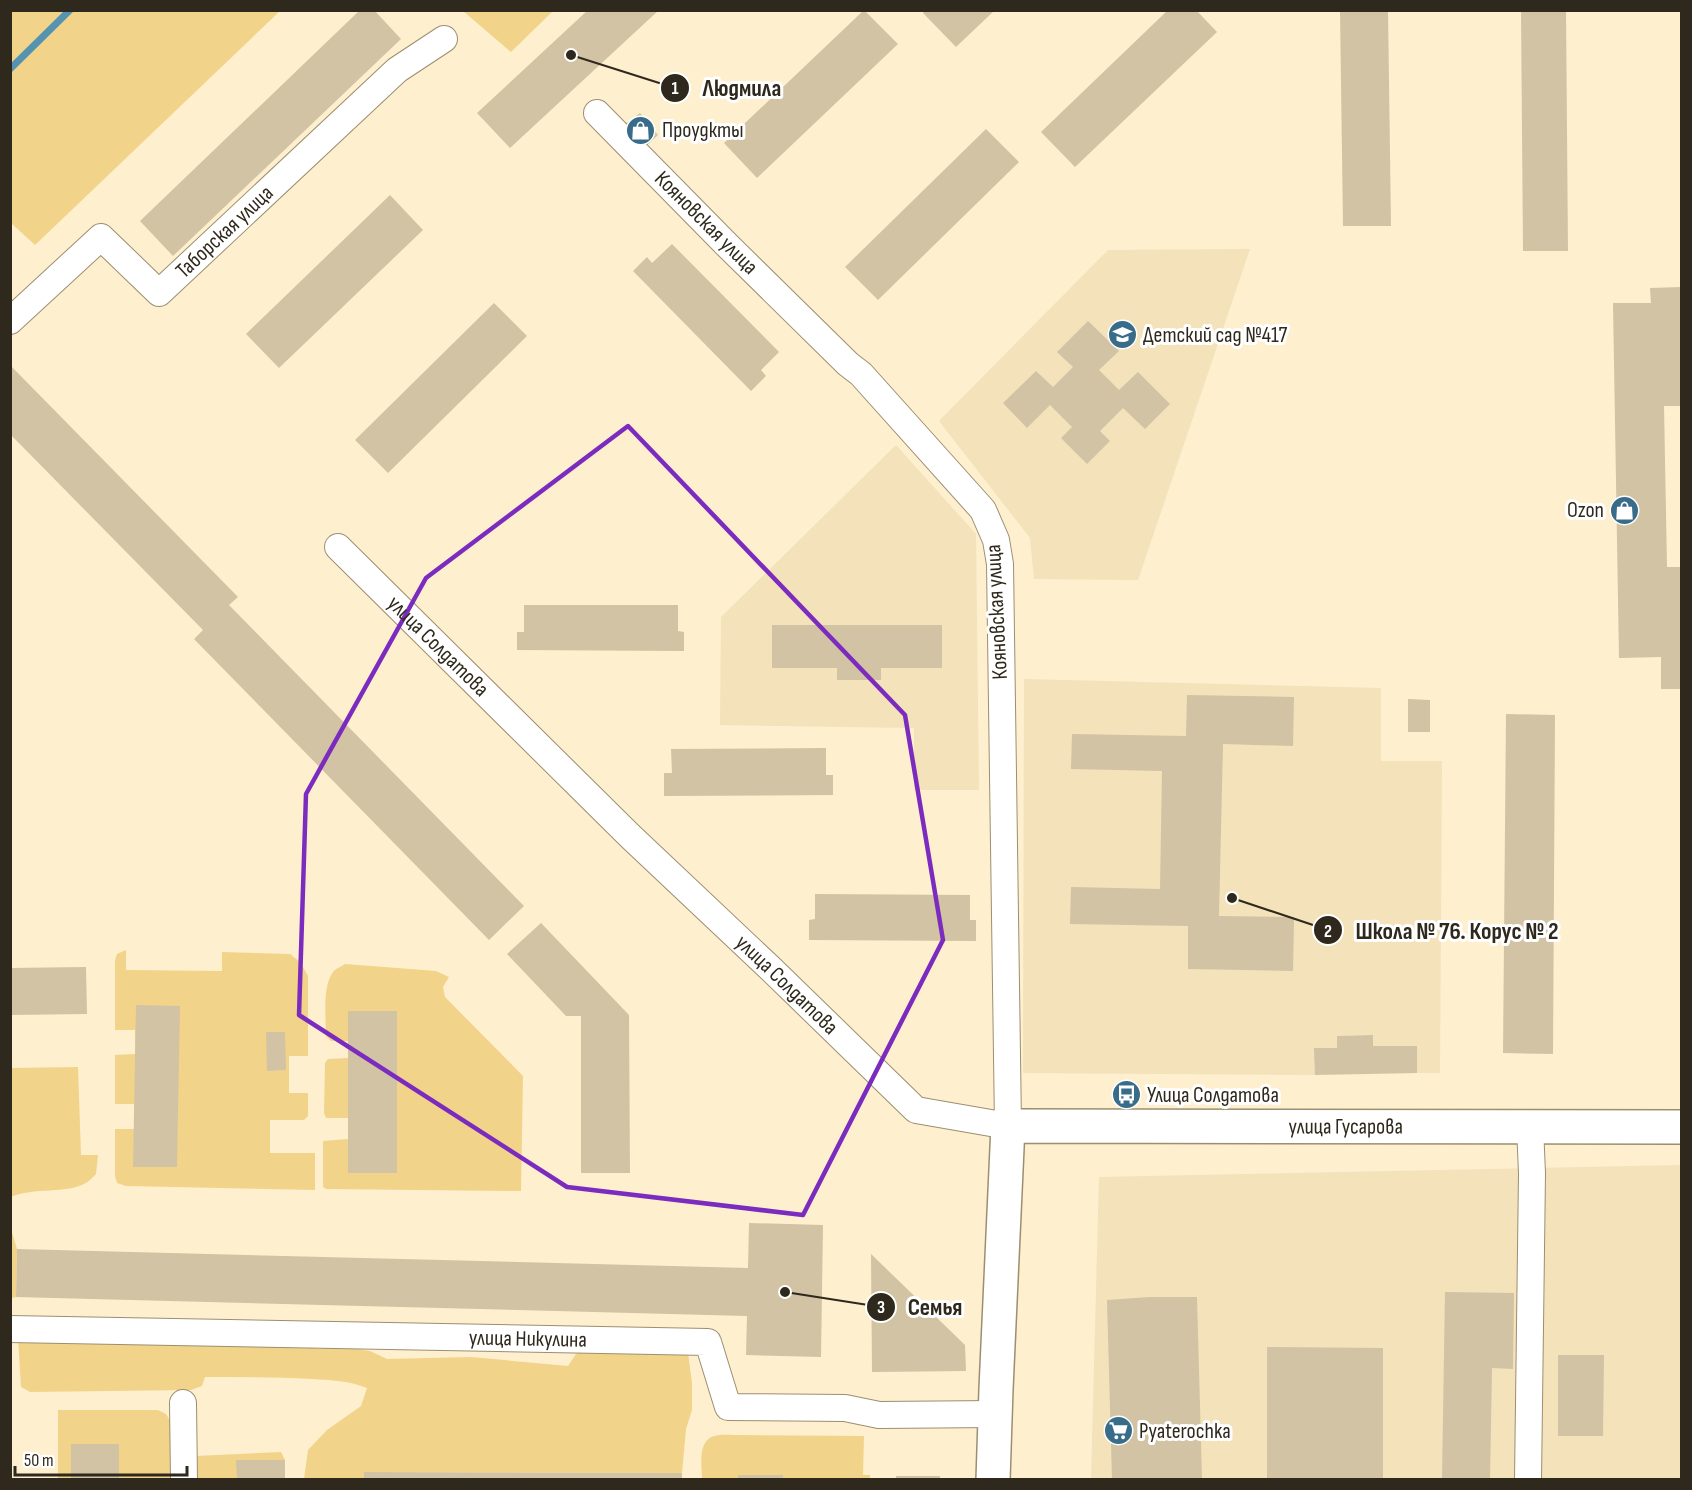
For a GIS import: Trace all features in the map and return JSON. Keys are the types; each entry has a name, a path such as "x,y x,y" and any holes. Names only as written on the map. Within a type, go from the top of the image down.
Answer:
{"street":[{"name":"Таборская улица","path":"10,321 101,237 159,293 397,70 444,39"},
{"name":"Кояновская улица","path":"597,113 744,262 861,374 983,510 996,540 1000,576 1008,1126"},
{"name":"улица Солдатова","path":"338,547 630,836 916,1110 1008,1126"},
{"name":"улица Гусарова","path":"1008,1126 1682,1127"},
{"path":"993,1479 1008,1126"},
{"path":"1528,1479 1532,1173 1530,1126"},
{"name":"улица Никулина","path":"10,1329 708,1342 728,1407 845,1407 879,1415 995,1414"},
{"path":"183,1403 184,1479"}],"highlighted area":[{"path":"628,426 905,715 943,940 803,1215 567,1187 299,1015 306,794 426,578"}],"shaded area":[{"path":"11,10 280,11 35,245 11,223"},
{"path":"463,11 553,11 511,52"},
{"name":"Детский сад №417","path":"1250,249 1138,580 1034,579 1030,538 939,421 1108,250"},
{"path":"896,445 976,534 979,790 914,790 914,728 720,725 721,617"},
{"path":"1024,679 1381,688 1381,761 1442,761 1440,1073 1417,1073 1417,1046 1373,1046 1373,1035 1337,1036 1337,1048 1315,1048 1315,1075 1023,1073"},
{"path":"126,950 126,970 222,971 222,952 290,954 300,962 308,976 308,1056 289,1056 289,1093 308,1093 308,1116 304,1120 270,1120 270,1153 315,1153 315,1190 126,1186 117,1183 115,1129 134,1129 134,1104 115,1104 115,1055 135,1054 135,1030 115,1030 115,960 117,954"},
{"path":"345,964 436,971 449,977 443,987 445,997 523,1076 521,1191 326,1189 323,1187 323,1141 348,1139 348,1173 397,1173 397,1011 348,1011 348,1041 331,1041 326,1036 327,986 333,972"},
{"path":"348,1058 348,1118 326,1118 324,1113 325,1063 328,1059"},
{"path":"78,1067 81,1155 98,1155 96,1174 79,1186 29,1192 11,1197 11,1068"},
{"path":"1681,1165 1681,1479 1091,1480 1099,1177"},
{"path":"10,1226 17,1249 16,1297 11,1298"},
{"path":"18,1338 292,1343 318,1349 339,1346 370,1351 387,1359 471,1357 568,1366 576,1354 590,1348 688,1353 692,1383 692,1410 686,1429 682,1473 364,1472 364,1479 304,1479 308,1450 327,1430 361,1406 367,1388 347,1382 326,1380 205,1377 202,1386 191,1390 30,1392 21,1387"},
{"path":"58,1410 158,1410 166,1414 171,1422 171,1479 119,1479 119,1444 71,1444 71,1479 58,1480"},
{"path":"714,1436 864,1436 863,1475 870,1475 870,1480 783,1479 783,1475 738,1475 738,1479 702,1480 703,1448 705,1443"},
{"path":"281,1452 285,1460 237,1460 237,1479 195,1480 195,1456"}],"building":[{"path":"360,10 374,10 401,39 173,256 140,221"},
{"path":"588,10 659,10 510,148 477,113"},
{"path":"864,10 898,44 757,178 724,143"},
{"path":"925,10 995,10 956,47 923,13"},
{"path":"1168,10 1196,10 1217,32 1075,167 1041,132"},
{"path":"1340,10 1388,10 1391,226 1343,226"},
{"path":"1521,10 1566,10 1568,251 1523,251"},
{"name":"Проудкты","path":"640,113 658,135 645,147 624,125"},
{"path":"986,129 1019,162 878,300 845,267"},
{"path":"390,195 423,230 279,368 246,334"},
{"path":"672,244 779,352 761,370 766,376 751,391 633,271 647,257 652,263"},
{"path":"1682,287 1682,406 1664,406 1667,567 1682,567 1682,689 1661,689 1661,657 1619,658 1613,303 1651,303 1650,288"},
{"path":"494,303 527,336 388,473 355,440"},
{"path":"1088,321 1119,351 1099,370 1119,390 1138,372 1170,404 1145,429 1123,408 1100,431 1110,441 1087,464 1061,438 1072,427 1050,405 1027,428 1003,403 1036,371 1053,387 1073,367 1057,352"},
{"path":"10,365 238,597 229,605 524,906 489,940 194,639 203,630 10,434"},
{"path":"524,605 678,605 678,631 684,632 684,651 517,650 517,632 524,632"},
{"path":"772,625 942,625 942,668 881,668 881,680 837,680 837,668 772,668"},
{"path":"1187,695 1294,697 1293,746 1223,744 1219,916 1294,917 1293,971 1188,969 1188,926 1070,924 1071,887 1160,889 1162,771 1071,769 1072,734 1186,736"},
{"path":"1408,699 1430,700 1430,732 1408,732"},
{"path":"1506,714 1555,715 1553,1054 1503,1053"},
{"path":"826,748 826,775 833,775 833,795 664,796 664,773 672,773 671,749"},
{"path":"815,894 970,895 970,920 976,920 976,941 809,940 809,920 815,919"},
{"path":"541,923 629,1015 630,1173 581,1173 581,1016 566,1016 507,954"},
{"path":"86,967 87,1014 10,1015 10,968"},
{"path":"136,1005 180,1006 177,1167 133,1167"},
{"path":"348,1011 397,1011 397,1173 348,1173"},
{"path":"266,1032 285,1032 286,1070 267,1071"},
{"path":"1373,1035 1373,1046 1417,1046 1417,1073 1315,1075 1314,1048 1337,1048 1337,1036"},
{"path":"749,1223 823,1225 821,1357 746,1355 747,1316 16,1297 17,1249 748,1268"},
{"path":"871,1254 965,1345 966,1371 872,1372"},
{"path":"1445,1292 1514,1293 1513,1369 1492,1368 1490,1479 1442,1479"},
{"path":"1197,1297 1202,1479 1112,1479 1107,1300"},
{"path":"1267,1347 1383,1348 1383,1479 1267,1479"},
{"path":"1558,1355 1604,1355 1603,1436 1558,1436"},
{"path":"71,1444 119,1444 119,1479 71,1479"},
{"path":"236,1460 285,1460 285,1479 237,1479"},
{"path":"364,1472 682,1473 682,1479 364,1479"},
{"path":"738,1475 783,1475 783,1479 738,1479"},
{"path":"896,1476 940,1476 940,1479 896,1479"}],"waterway":[{"path":"10,69 70,10"}],"place":[{"name":"Людмила","path":"571,55"},
{"name":"Проудкты","path":"641,130"},
{"name":"Детский сад №417","path":"1122,335"},
{"name":"Ozon","path":"1625,510"},
{"name":"Школа № 76. Корус № 2","path":"1232,898"},
{"name":"Улица Солдатова","path":"1126,1095"},
{"name":"Семья","path":"785,1292"},
{"name":"Pyaterochka","path":"1118,1431"}]}
